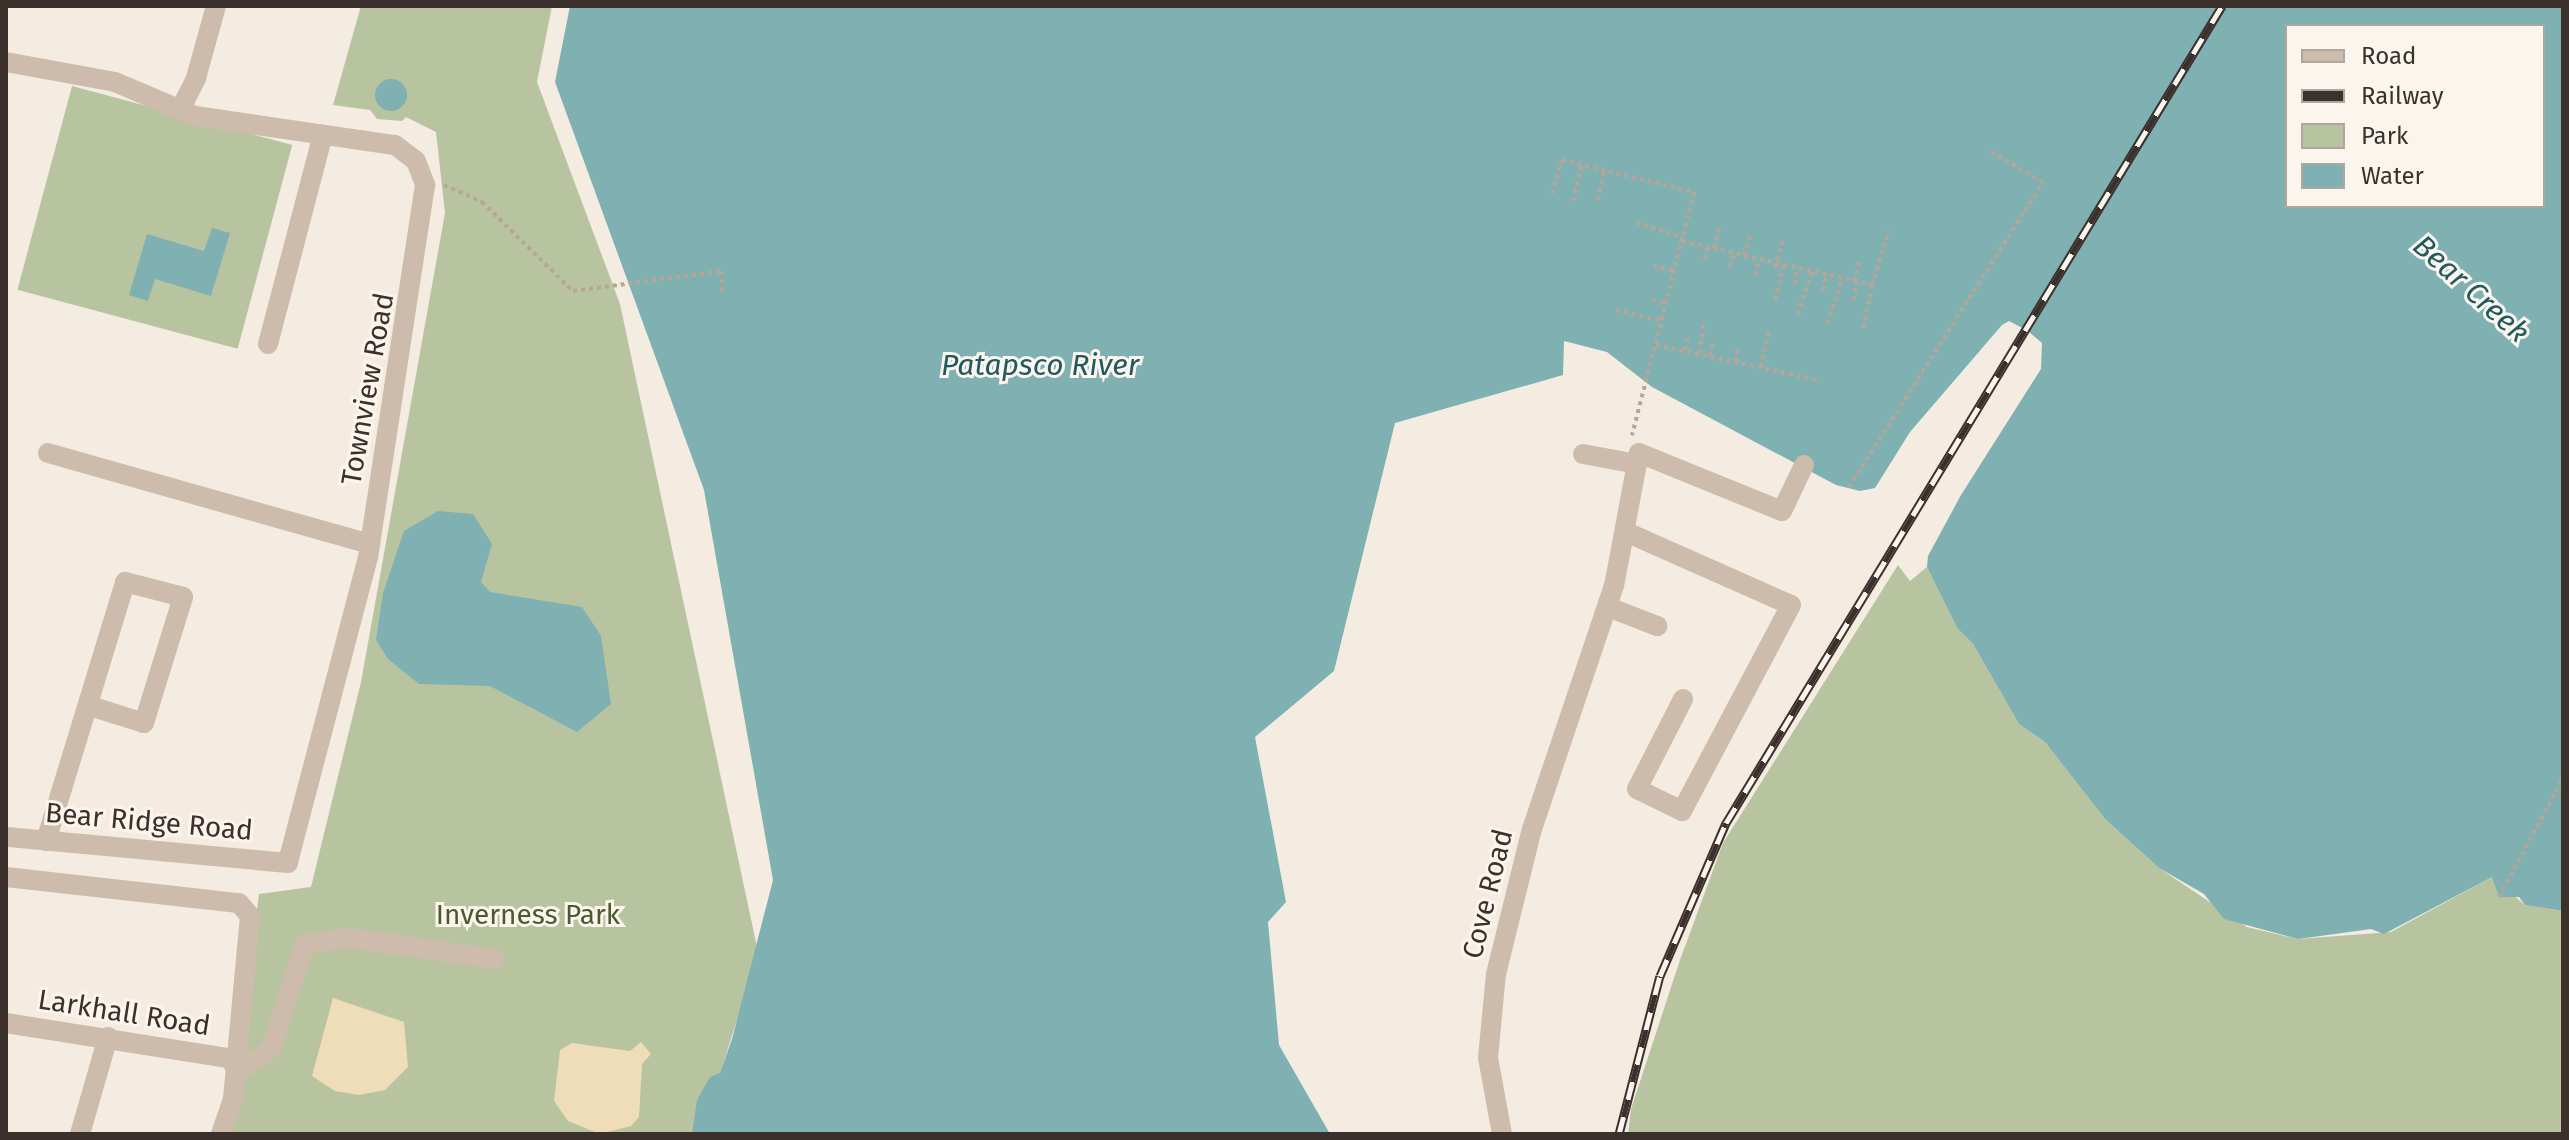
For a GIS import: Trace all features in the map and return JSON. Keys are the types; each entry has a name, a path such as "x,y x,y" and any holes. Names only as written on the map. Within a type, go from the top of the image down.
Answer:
{"street":[{"path":"181,108 196,78 216,6"},
{"path":"6,62 115,82 195,116 395,145 416,161 423,176"},
{"path":"268,344 323,135"},
{"name":"Townview Road","path":"288,863 370,544 425,216 423,176"},
{"path":"48,453 370,544"},
{"path":"1583,454 1637,464 1639,453 1782,511 1804,465"},
{"name":"Cove Road","path":"1502,1134 1488,1058 1496,974 1532,829 1588,676 1608,607 1626,532 1637,464"},
{"path":"1626,532 1791,605 1682,811 1637,789 1683,699"},
{"path":"46,841 90,706 125,582 183,597 144,723 90,706"},
{"path":"1608,607 1657,626"},
{"name":"Bear Ridge Road","path":"6,837 288,863"},
{"path":"6,877 239,903 250,916 233,1061 233,1099 221,1134"},
{"path":"233,1061 244,1067 271,1049 305,944 349,938 494,959"},
{"name":"Larkhall Road","path":"6,1023 108,1037 233,1061"},
{"path":"80,1134 108,1037"}],"path":[{"path":"1849,487 2043,182 1989,151"},
{"path":"1552,194 1562,160 1694,192 1632,435"},
{"path":"1573,201 1582,165"},
{"path":"1598,200 1605,170"},
{"path":"423,176 482,202 573,291 722,271 722,294"},
{"path":"1636,223 1776,266 1784,265 1872,285"},
{"path":"1705,259 1720,225"},
{"path":"1863,331 1872,285 1889,231"},
{"path":"1744,255 1751,232"},
{"path":"1776,266 1782,241"},
{"path":"1730,267 1734,253"},
{"path":"1755,275 1759,259"},
{"path":"1853,300 1859,262"},
{"path":"1775,300 1784,265"},
{"path":"1653,266 1674,271"},
{"path":"1795,284 1797,268"},
{"path":"1798,314 1812,271"},
{"path":"1823,290 1827,275"},
{"path":"1828,324 1842,278"},
{"path":"1652,300 1666,305"},
{"path":"1616,310 1662,321"},
{"path":"1699,353 1704,320"},
{"path":"1761,367 1768,333"},
{"path":"1685,350 1688,334"},
{"path":"1710,356 1714,340"},
{"path":"1656,345 1818,380"},
{"path":"1736,362 1738,346"},
{"path":"2499,897 2563,778"}],"green space":[{"name":"Inverness Park","path":"361,6 552,6 537,82 620,304 758,952 720,1074 692,1134 229,1134 259,894 311,887 361,682 445,213 436,132 406,117 402,121 377,119 370,110 333,105"},
{"path":"72,86 292,145 238,349 17,290"},
{"path":"1898,565 1910,581 1927,567 1957,628 1973,644 2019,724 2045,742 2105,819 2159,868 2247,927 2298,939 2391,932 2492,877 2525,905 2563,911 2563,1134 1628,1134 1631,1109 1723,843"}],"sand":[{"path":"333,998 404,1022 408,1067 385,1090 359,1095 335,1091 312,1076"},
{"path":"641,1042 651,1054 642,1064 639,1117 631,1126 600,1134 568,1121 554,1101 560,1050 572,1043 630,1051"}],"water":[{"name":"Patapsco River","path":"570,6 2563,6 2563,911 2525,905 2519,897 2499,897 2492,877 2384,934 2371,929 2298,939 2224,919 2204,894 2159,868 2105,819 2045,742 2019,724 1973,644 1957,628 1927,567 1928,556 1961,495 2041,369 2042,343 2028,331 2009,321 2002,325 1910,432 1875,488 1860,491 1836,485 1652,387 1607,352 1564,341 1563,375 1395,423 1334,671 1255,737 1286,902 1268,922 1279,1045 1330,1134 692,1134 697,1100 710,1077 720,1073 732,1039 773,880 704,490 555,82"},
{"path":"391,79 402,84 407,95 402,106 391,111 380,106 375,95 380,84"},
{"path":"212,228 230,233 211,296 155,279 148,301 129,295 147,234 204,251"},
{"path":"438,511 473,514 492,544 481,582 490,592 582,607 601,636 611,704 577,732 490,686 419,684 388,659 376,640 383,593 404,531"}],"railway":[{"path":"1619,1134 1660,976 1726,823 2222,6"}],"water label":[{"name":"Bear Creek","path":"2471,289"}]}
